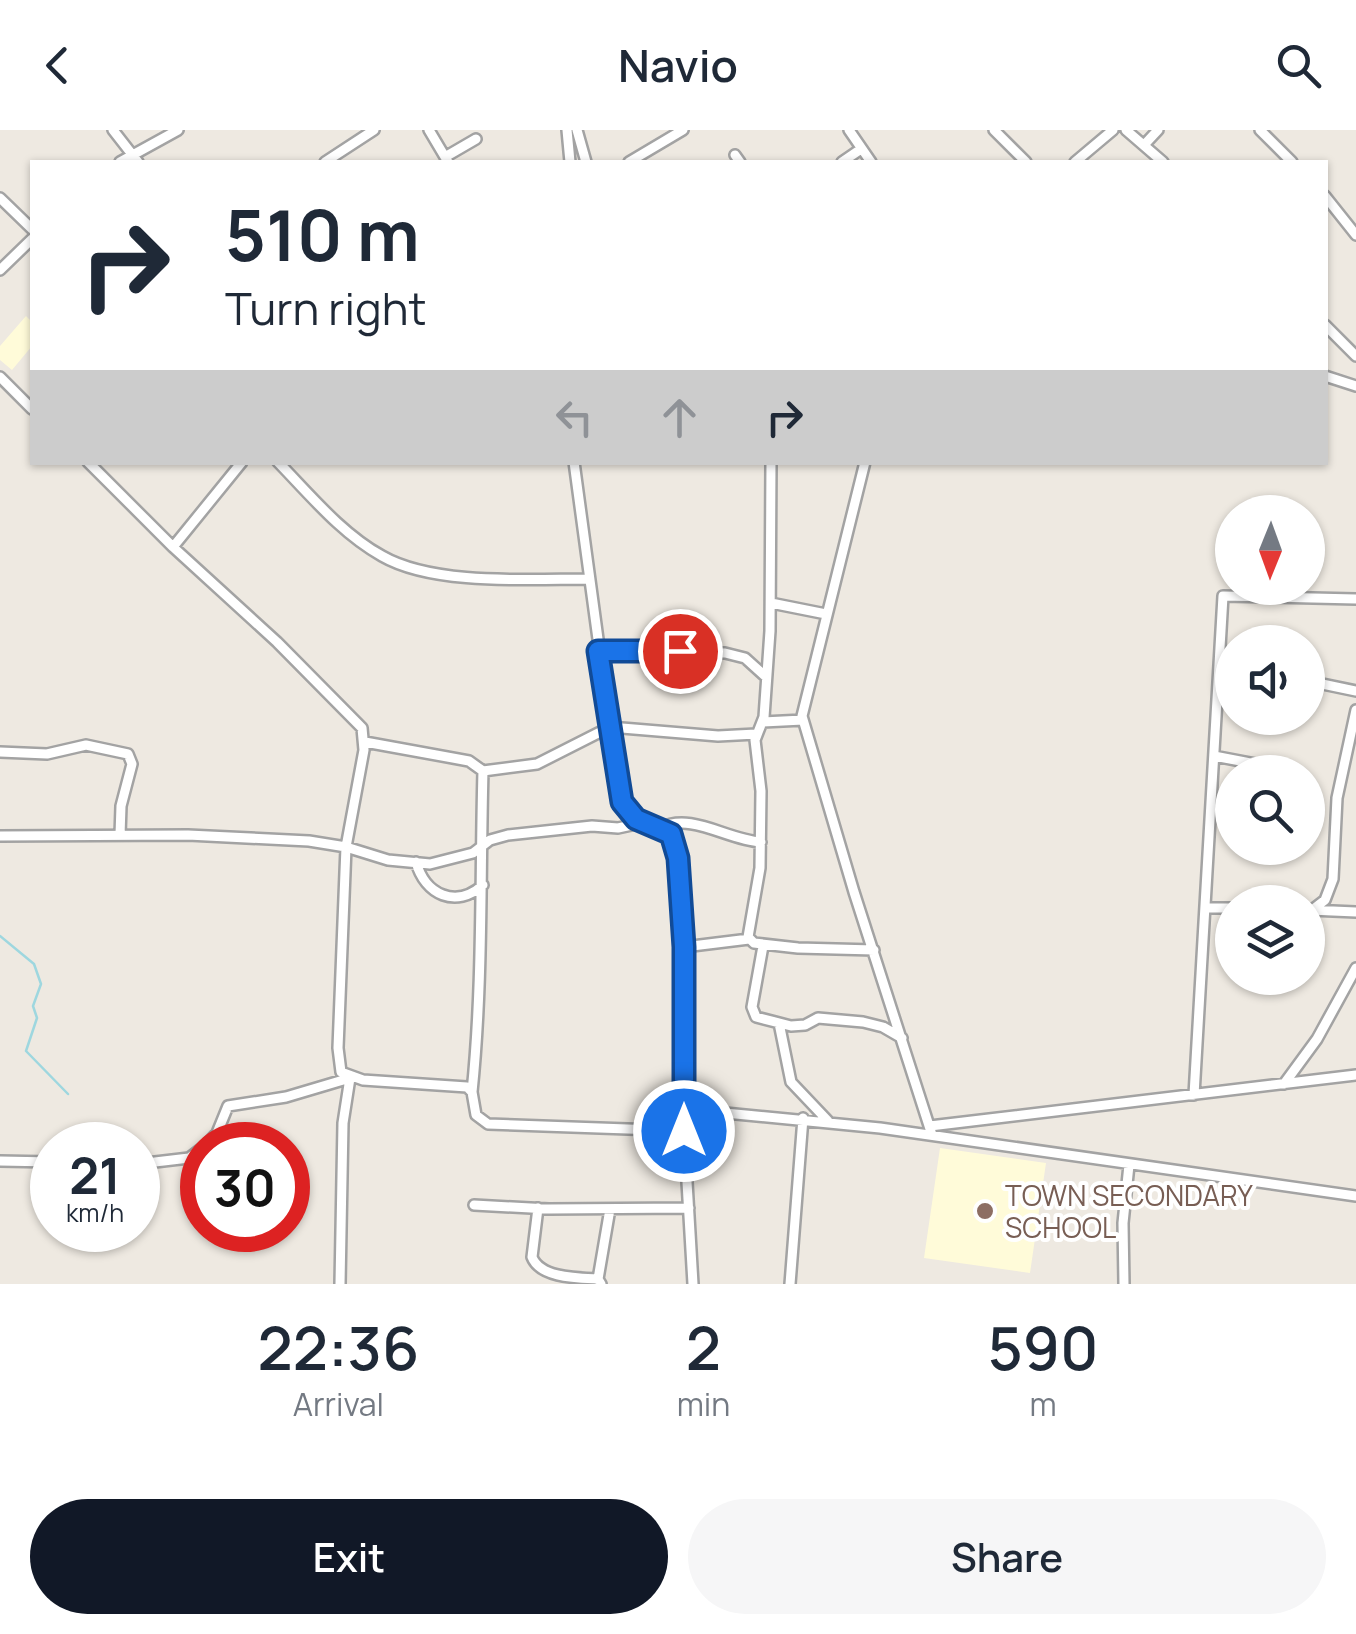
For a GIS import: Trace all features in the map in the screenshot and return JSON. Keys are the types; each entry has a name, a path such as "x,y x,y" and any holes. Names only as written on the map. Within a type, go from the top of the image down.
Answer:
{"street":[{"path":"113,130 136,159 178,130"},
{"path":"328,160 374,130"},
{"path":"429,130 446,160 476,140"},
{"path":"567,130 570,160"},
{"path":"576,130 585,160"},
{"path":"633,160 684,130"},
{"path":"849,130 870,160"},
{"path":"994,130 1024,160"},
{"path":"1077,160 1114,130"},
{"path":"1126,130 1161,160"},
{"path":"1144,144 1158,130"},
{"path":"1260,130 1290,160"},
{"path":"845,160 862,149"},
{"path":"0,198 30,227"},
{"path":"1328,200 1356,235"},
{"path":"0,270 30,241"},
{"path":"1328,328 1356,356"},
{"path":"1347,347 1356,337"},
{"path":"0,377 30,407"},
{"path":"1328,377 1356,386"},
{"path":"91,465 358,722 365,742 346,847 338,1061 341,1072 350,1078"},
{"path":"173,547 240,465"},
{"path":"281,465 348,531 392,562 454,575 590,578"},
{"path":"574,465 622,802 631,815 671,834 676,844 684,947 684,1131 693,1284"},
{"path":"749,939 760,868 761,791 756,734 763,722 768,646 771,465"},
{"path":"864,465 804,699 804,720 854,892 931,1131"},
{"path":"1194,1095 1223,596 1356,599"},
{"path":"770,603 826,614"},
{"path":"744,658 768,646"},
{"path":"598,651 692,650 744,658 766,677"},
{"path":"1325,685 1356,692"},
{"path":"1325,900 1333,880 1334,822 1356,710"},
{"path":"763,722 804,720"},
{"path":"365,742 470,761 484,771 537,764 610,727 756,734"},
{"path":"0,752 46,754 86,746 128,754 132,764 122,802 120,834"},
{"path":"1344,767 1356,769"},
{"path":"484,771 478,1027 472,1092 478,1118 496,1126 684,1131"},
{"path":"660,828 680,821 761,842"},
{"path":"0,836 207,836 346,847 388,860 432,864 473,853 490,840 508,835 592,826 618,828 643,822"},
{"path":"416,862 424,883 445,896 469,896 482,884"},
{"path":"1205,908 1215,908"},
{"path":"1325,911 1356,912"},
{"path":"684,947 749,939 762,946 874,950"},
{"path":"762,946 752,1013 802,1026 818,1018 862,1022 883,1027 902,1038"},
{"path":"1284,1084 1317,1039 1356,968"},
{"path":"779,1023 791,1082 828,1122"},
{"path":"931,1131 1356,1075"},
{"path":"340,1284 342,1122 350,1078"},
{"path":"221,1122 228,1106 286,1097 350,1078 463,1086 472,1092"},
{"path":"684,1108 931,1131 1129,1165 1356,1196"},
{"path":"790,1284 803,1118"},
{"path":"0,1162 30,1162"},
{"path":"1124,1284 1123,1234 1129,1165"},
{"path":"474,1205 689,1208"},
{"path":"538,1208 534,1264 544,1271 600,1282 610,1209"}],"shaded area":[{"path":"26,316 30,320 30,348 12,370 0,360 0,346"},
{"name":"TOWN SECONDARY SCHOOL","path":"940,1148 1046,1163 1030,1273 924,1258"}],"waterway":[{"path":"0,936 34,964 41,984 33,1006 37,1018 26,1051 68,1094"}],"place":[{"name":"TOWN SECONDARY SCHOOL","path":"985,1211"}],"route":[{"path":"680,651 598,651 622,802 636,819 671,834 678,858 684,947 684,1131"}]}
